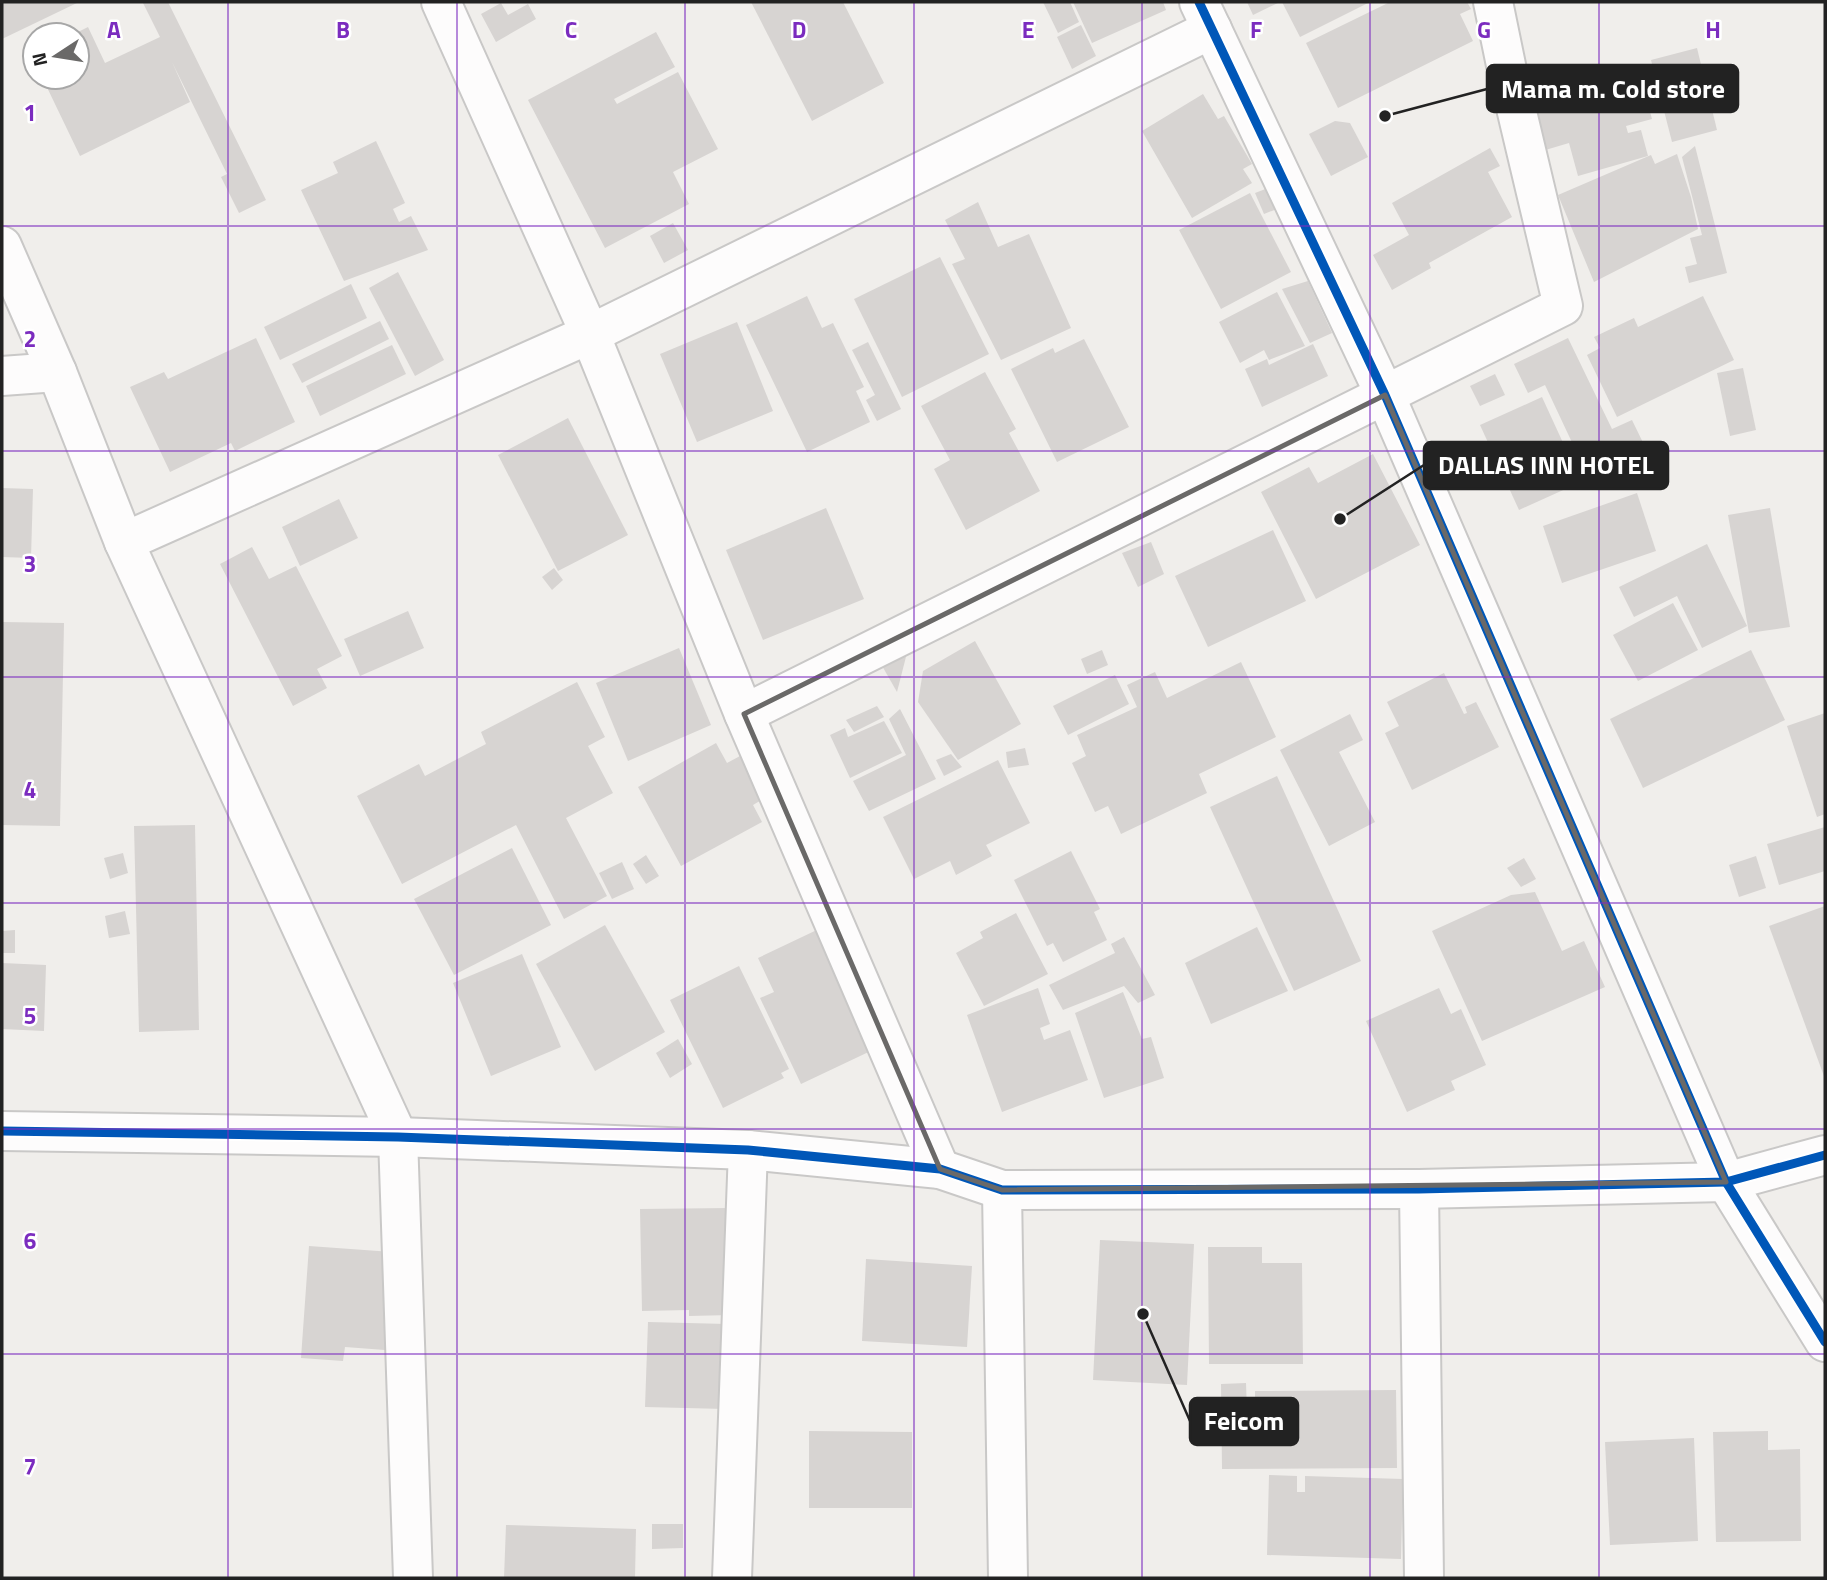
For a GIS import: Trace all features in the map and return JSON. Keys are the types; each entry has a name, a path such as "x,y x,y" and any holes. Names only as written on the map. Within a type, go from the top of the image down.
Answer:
{"street":[{"path":"441,2 590,334 744,715 940,1169"},
{"path":"744,715 1563,306 1493,2"},
{"path":"124,542 590,334 1205,15 1385,395 1726,1182 1825,1342"},
{"path":"2,246 57,372 124,542 398,1137 413,1578"},
{"path":"2,376 57,372"},
{"path":"2,1131 398,1137 748,1150 940,1169 1002,1190 1419,1189 1726,1182 1825,1155"},
{"path":"732,1578 748,1150"},
{"path":"1419,1189 1424,1578"},
{"path":"1002,1190 1008,1578"}],"highlighted area":[{"path":"1385,395 1726,1182 1002,1190 940,1169 744,714"}],"building":[{"path":"2,2 79,2 39,21 21,21 21,30 2,39"},
{"path":"168,2 266,200 239,213 221,177 227,174 172,62 190,102 80,156 49,91 91,91 91,33 105,63 160,37 143,3"},
{"path":"751,2 843,2 884,83 812,121"},
{"path":"1043,2 1070,2 1079,22 1058,33"},
{"path":"1073,2 1163,2 1166,10 1092,43"},
{"path":"1247,2 1280,2 1253,15"},
{"path":"1282,2 1370,2 1300,37"},
{"path":"1390,2 1467,2 1471,9 1460,14 1473,41 1338,108 1306,43"},
{"path":"501,3 508,15 528,4 536,19 496,42 481,14"},
{"path":"1081,25 1096,56 1072,69 1057,37"},
{"path":"656,32 675,67 614,99 617,104 678,72 718,149 673,172 689,204 605,248 528,100"},
{"path":"1697,48 1717,130 1672,142 1651,60"},
{"path":"1640,76 1652,119 1626,126 1628,133 1641,130 1648,156 1578,176 1569,143 1542,151 1530,107"},
{"path":"1203,94 1218,119 1224,116 1252,164 1243,169 1252,183 1192,218 1142,131"},
{"path":"1335,121 1350,123 1368,157 1331,176 1309,134"},
{"path":"376,141 405,203 393,209 399,222 411,216 428,250 344,281 301,190 338,173 333,162"},
{"path":"1695,146 1727,273 1689,283 1685,267 1697,264 1690,238 1702,235 1682,157"},
{"path":"1490,148 1500,166 1488,172 1512,217 1429,263 1431,268 1392,290 1373,255 1409,235 1392,203"},
{"path":"1677,154 1698,229 1594,282 1558,195 1651,155 1655,164"},
{"path":"1284,182 1292,203 1264,214 1255,193"},
{"path":"1250,193 1291,272 1221,309 1179,230"},
{"path":"978,202 998,247 1029,234 1071,328 1001,360 952,264 965,259 945,220"},
{"path":"673,223 688,250 664,263 650,236"},
{"path":"940,257 989,354 902,397 854,299"},
{"path":"398,272 444,360 415,376 369,288"},
{"path":"1308,281 1332,333 1310,343 1282,289"},
{"path":"351,284 367,318 280,360 264,327"},
{"path":"1277,292 1305,346 1269,360 1264,350 1240,363 1219,322"},
{"path":"807,296 822,328 833,323 864,387 856,391 870,422 807,452 746,325"},
{"path":"1703,296 1734,360 1617,417 1587,355 1600,348 1594,337 1634,318 1638,327"},
{"path":"380,321 389,339 302,383 292,364"},
{"path":"737,322 773,411 697,442 660,354"},
{"path":"256,338 295,422 235,451 231,443 170,472 130,387 164,372 168,379"},
{"path":"1568,338 1612,429 1632,420 1650,457 1592,485 1545,385 1528,393 1514,364"},
{"path":"1084,339 1129,427 1057,462 1011,369 1053,348 1055,353"},
{"path":"868,342 901,409 877,421 866,400 875,395 852,350"},
{"path":"1313,344 1328,376 1262,407 1245,369 1267,359 1269,365"},
{"path":"392,345 406,374 320,416 306,386"},
{"path":"1743,368 1756,430 1730,436 1717,373"},
{"path":"985,372 1016,429 1009,433 1040,491 966,530 934,469 950,460 921,406"},
{"path":"1495,374 1505,395 1480,406 1470,386"},
{"path":"1542,397 1581,482 1519,510 1480,425"},
{"path":"568,418 628,535 558,571 498,455"},
{"path":"1373,454 1420,545 1316,599 1261,492 1309,467 1318,483"},
{"path":"2,488 33,489 31,558 2,557"},
{"path":"1637,493 1656,551 1562,583 1543,526"},
{"path":"339,499 358,538 300,566 282,527"},
{"path":"826,508 864,599 763,640 726,550"},
{"path":"1770,508 1790,627 1749,633 1728,515"},
{"path":"1273,530 1306,601 1208,647 1175,576"},
{"path":"1151,542 1164,574 1138,587 1122,553"},
{"path":"1707,544 1747,626 1702,648 1677,596 1634,617 1619,587"},
{"path":"252,547 269,579 296,566 342,656 317,669 327,688 293,706 220,564"},
{"path":"554,568 563,580 552,590 542,577"},
{"path":"1673,603 1698,650 1638,681 1613,635"},
{"path":"408,611 424,648 360,676 344,639"},
{"path":"3,622 64,623 60,826 2,825"},
{"path":"975,641 1021,724 958,760 918,702 923,671"},
{"path":"679,648 711,725 628,761 596,683"},
{"path":"908,649 897,692 881,664"},
{"path":"1102,650 1108,665 1087,674 1081,659"},
{"path":"1751,650 1785,720 1643,788 1610,719"},
{"path":"1241,662 1276,737 1199,774 1207,793 1121,834 1108,806 1095,812 1072,763 1086,756 1077,735 1137,707 1127,685 1155,672 1167,698"},
{"path":"1444,673 1464,714 1467,713 1465,707 1476,702 1499,747 1412,790 1385,733 1399,726 1387,702"},
{"path":"1115,675 1129,704 1068,735 1053,706"},
{"path":"577,682 605,737 588,746 613,793 566,818 607,896 564,919 516,825 402,884 357,796 419,764 425,776 486,744 481,732"},
{"path":"877,706 884,717 854,732 846,720"},
{"path":"900,709 936,779 869,811 853,781 906,755 889,719"},
{"path":"1825,713 1825,814 1817,817 1787,726"},
{"path":"1350,714 1363,740 1339,752 1375,822 1329,846 1280,750"},
{"path":"884,721 902,753 850,778 830,735 845,728 848,737"},
{"path":"716,743 727,763 740,756 763,799 753,805 762,822 681,866 638,787"},
{"path":"1025,748 1029,765 1008,768 1006,752"},
{"path":"951,754 962,767 944,776 936,760"},
{"path":"998,760 1030,823 986,845 992,856 956,875 950,861 914,879 883,817"},
{"path":"1277,776 1361,961 1294,991 1210,807"},
{"path":"195,825 199,1030 139,1032 134,826"},
{"path":"1825,827 1825,871 1779,885 1767,844"},
{"path":"512,848 551,925 454,975 414,899"},
{"path":"1071,851 1100,909 1094,912 1107,940 1063,962 1053,943 1047,946 1014,880"},
{"path":"123,853 128,873 110,879 104,858"},
{"path":"646,855 659,876 646,884 633,864"},
{"path":"1756,856 1766,888 1739,897 1729,865"},
{"path":"1524,858 1536,879 1521,887 1507,868"},
{"path":"622,862 634,889 612,899 599,873"},
{"path":"1535,892 1562,951 1584,941 1605,987 1482,1041 1432,931 1511,895"},
{"path":"1825,906 1825,1079 1769,926"},
{"path":"125,911 130,934 109,938 105,916"},
{"path":"1016,913 1048,974 984,1006 956,953 983,938 980,932"},
{"path":"605,925 665,1032 595,1071 536,964"},
{"path":"1257,927 1288,991 1211,1024 1185,963"},
{"path":"821,928 877,1048 801,1084 760,998 774,992 758,958"},
{"path":"15,930 15,953 2,953 2,931"},
{"path":"1124,937 1155,995 1138,1003 1124,986 1063,1010 1049,985 1115,953 1111,944"},
{"path":"522,954 561,1047 491,1076 453,983"},
{"path":"2,963 46,965 44,1031 2,1029"},
{"path":"739,966 789,1069 781,1073 784,1078 723,1108 670,1000"},
{"path":"1038,988 1050,1024 1040,1028 1044,1040 1070,1030 1088,1080 1002,1112 967,1015"},
{"path":"1439,988 1451,1014 1461,1009 1486,1065 1451,1081 1455,1090 1407,1112 1366,1021"},
{"path":"1123,992 1142,1039 1151,1037 1164,1078 1104,1098 1075,1013"},
{"path":"678,1039 692,1064 670,1078 656,1053"},
{"path":"729,1208 731,1315 689,1316 689,1310 642,1311 640,1209"},
{"path":"1100,1240 1194,1244 1187,1385 1093,1380"},
{"path":"309,1246 392,1252 385,1350 345,1347 343,1361 301,1358"},
{"path":"1208,1247 1262,1247 1262,1263 1302,1263 1303,1364 1209,1364"},
{"path":"866,1259 972,1266 967,1347 862,1341"},
{"path":"648,1322 727,1324 725,1409 645,1407"},
{"path":"1246,1383 1247,1411 1255,1410 1255,1391 1396,1390 1397,1468 1222,1469 1221,1384"},
{"path":"809,1431 912,1432 912,1508 809,1508"},
{"path":"1768,1431 1768,1450 1800,1449 1801,1541 1716,1542 1713,1432"},
{"path":"1694,1438 1698,1541 1610,1545 1605,1442"},
{"path":"1269,1475 1297,1476 1297,1492 1305,1492 1305,1476 1403,1479 1401,1559 1267,1555"},
{"path":"652,1524 683,1524 683,1548 652,1549"},
{"path":"506,1525 636,1529 635,1578 504,1578"}],"cycle path":[{"path":"1199,2 1385,395 1726,1182 1825,1342"},
{"path":"2,1131 398,1137 748,1150 940,1169 1002,1190 1419,1189 1726,1182 1825,1155"}],"place":[{"name":"Mama m. Cold store","path":"1385,116"},
{"name":"DALLAS INN HOTEL","path":"1340,519"},
{"name":"Feicom","path":"1143,1314"}]}
